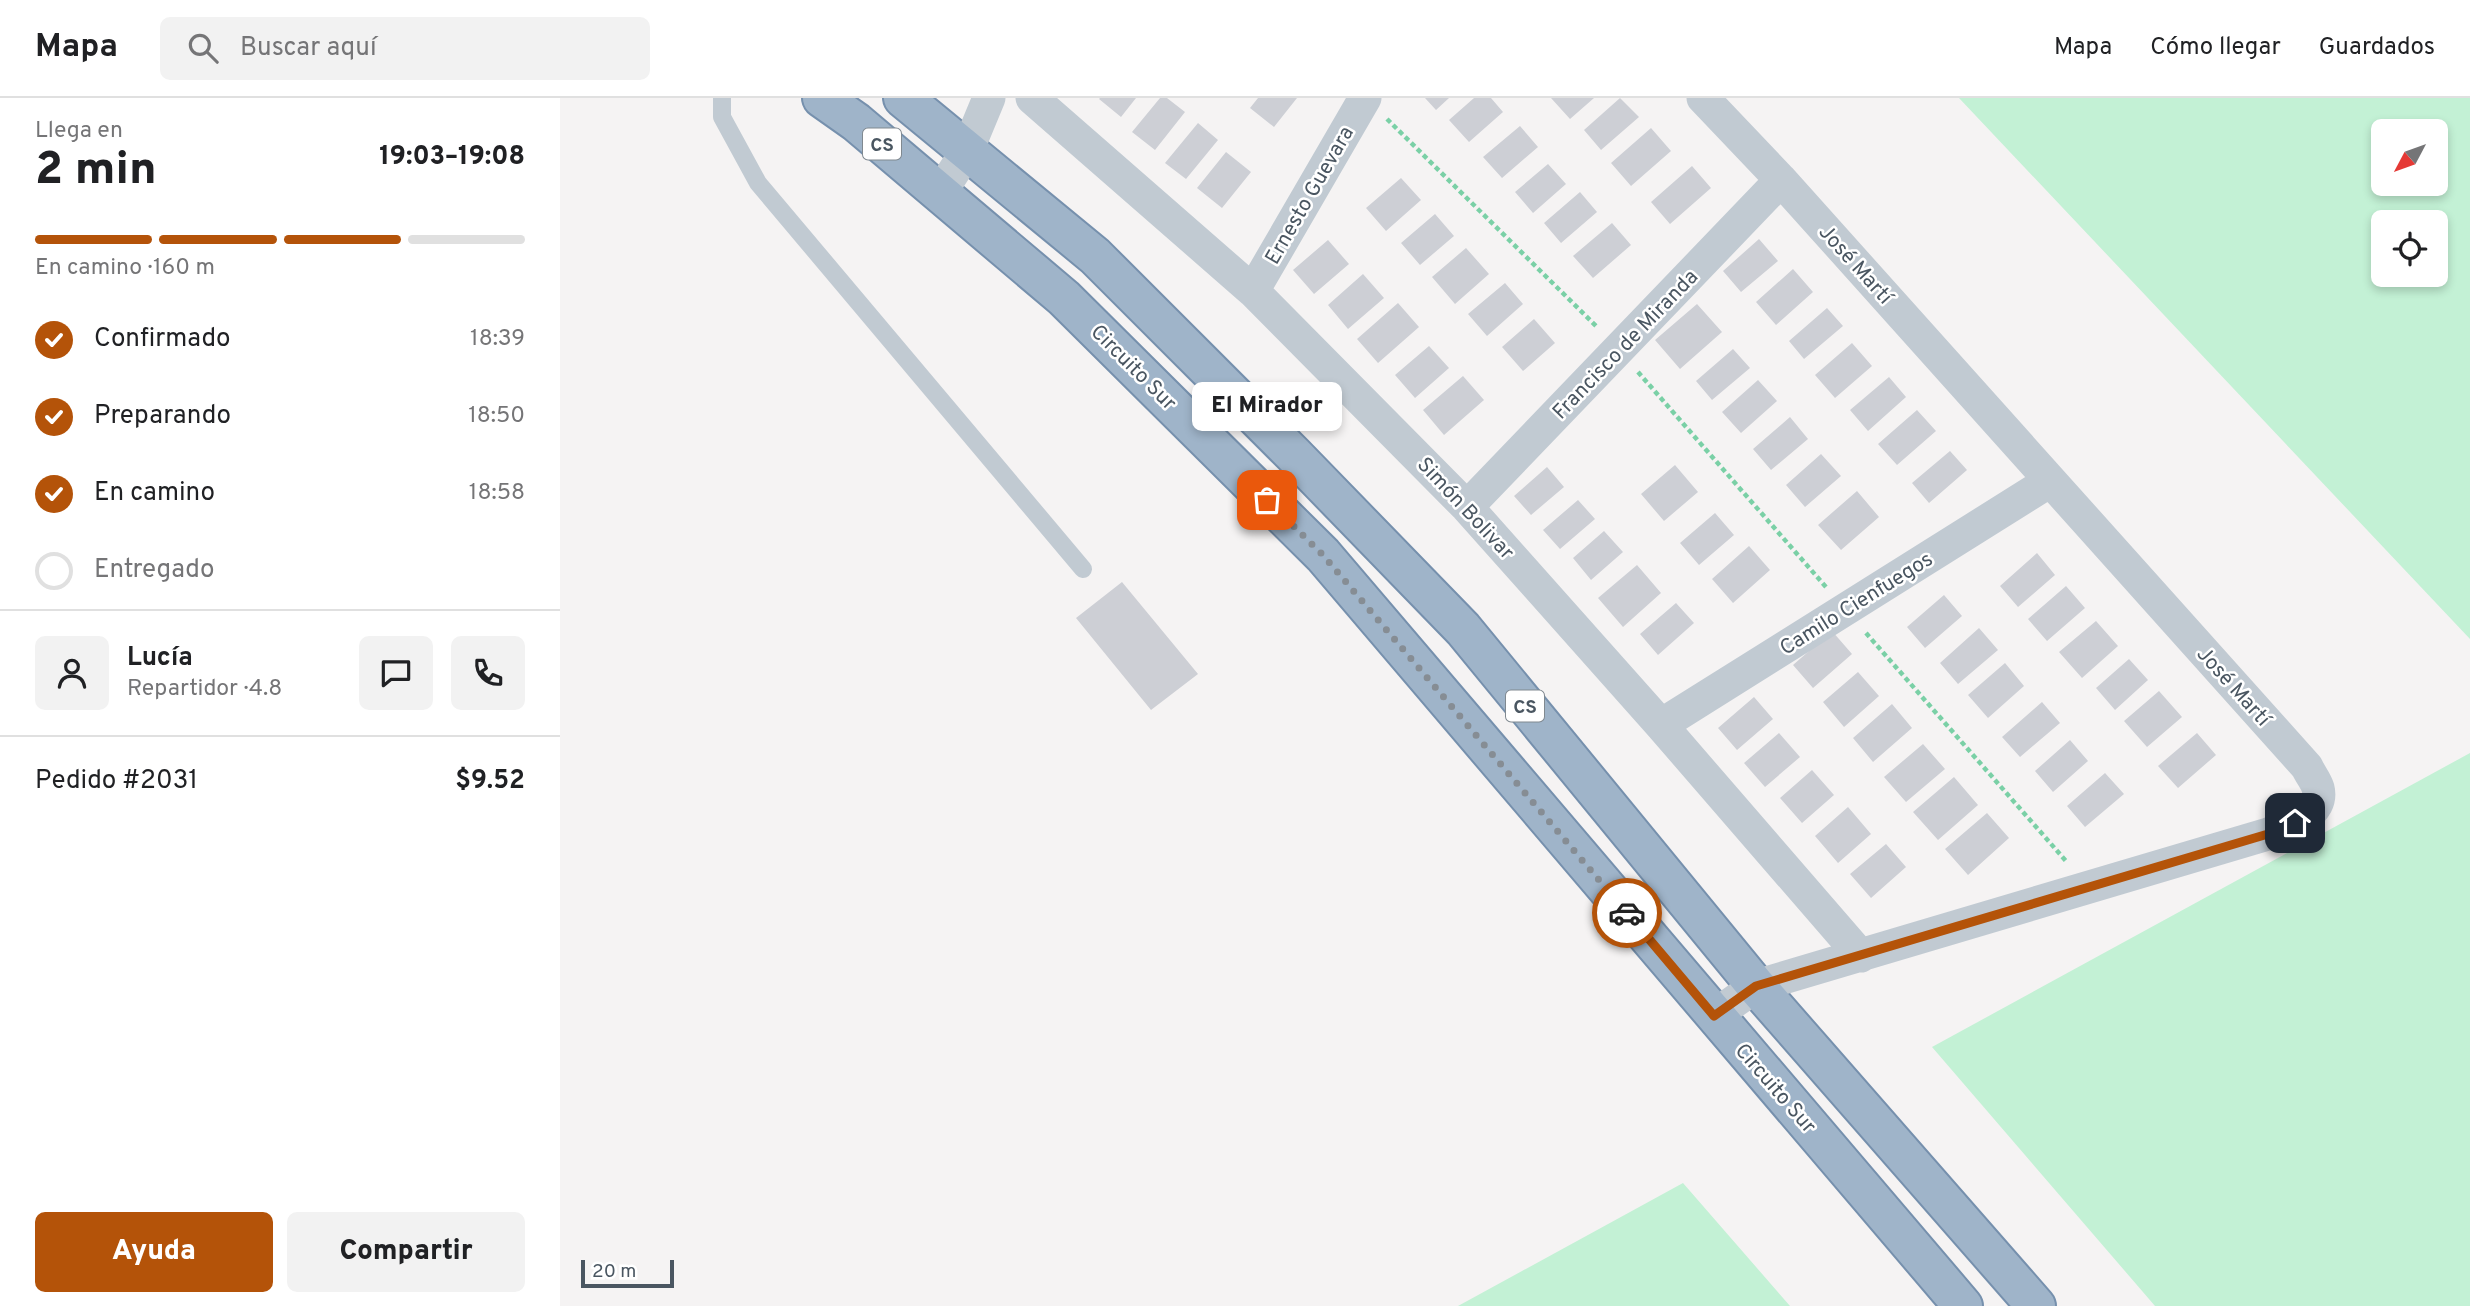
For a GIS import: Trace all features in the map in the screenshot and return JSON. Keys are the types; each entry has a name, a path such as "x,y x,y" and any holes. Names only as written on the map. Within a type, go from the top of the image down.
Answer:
{"highway":[{"name":"Circuito Sur","path":"822,98 856,122 1064,298 1323,555 1963,1306"},
{"name":"CS","path":"903,98 1095,256 1463,629 1756,986 2036,1306"}],"street":[{"path":"940,193 967,151 989,98"},
{"name":"Simón Bolivar","path":"1032,98 1253,291 1468,507 1861,956"},
{"name":"José Martí","path":"1703,98 1781,180 2307,767 2319,789 2316,803 2309,813 2295,823 2268,834 1756,986 1714,1016"},
{"name":"Ernesto Guevara","path":"1253,291 1375,108"},
{"name":"Francisco de Miranda","path":"1468,507 1781,180"},
{"name":"Camilo Cienfuegos","path":"1661,725 2050,481"}],"lane":[{"path":"722,98 722,117 758,183 1083,569"}],"path":[{"path":"1375,108 1619,350 2090,888"}],"green space":[{"path":"1959,98 2470,98 2470,639"},
{"path":"2470,753 2470,1306 2155,1306 1932,1047"},
{"path":"1683,1183 1790,1306 1458,1306"}],"building":[{"path":"1100,98 1136,98 1121,117"},
{"path":"1160,98 1167,98 1185,112 1155,150 1132,132"},
{"path":"1258,98 1297,98 1274,127 1250,108"},
{"path":"1425,98 1449,98 1436,110"},
{"path":"1474,98 1491,98 1503,112 1469,142 1449,120"},
{"path":"1551,98 1594,98 1570,119"},
{"path":"1620,98 1639,117 1601,150 1584,130"},
{"path":"1198,123 1218,140 1186,179 1165,163"},
{"path":"1520,126 1538,147 1502,178 1483,157"},
{"path":"1651,128 1671,151 1631,186 1611,163"},
{"path":"1226,152 1251,172 1222,208 1197,188"},
{"path":"1548,164 1566,184 1533,213 1515,192"},
{"path":"1692,166 1711,188 1670,224 1651,202"},
{"path":"1401,178 1421,200 1386,231 1366,208"},
{"path":"1580,192 1597,212 1561,243 1544,223"},
{"path":"1435,214 1454,236 1420,265 1401,243"},
{"path":"1612,223 1631,245 1593,278 1573,256"},
{"path":"1759,239 1778,261 1741,292 1723,271"},
{"path":"1328,240 1349,264 1314,294 1293,270"},
{"path":"1466,248 1489,274 1455,304 1432,277"},
{"path":"1793,269 1813,292 1776,325 1756,302"},
{"path":"1363,274 1384,298 1348,329 1328,305"},
{"path":"1505,283 1523,304 1487,336 1468,314"},
{"path":"1398,303 1419,327 1378,363 1357,339"},
{"path":"1697,304 1722,332 1680,369 1655,340"},
{"path":"1827,308 1843,326 1804,359 1789,341"},
{"path":"1534,319 1555,343 1523,371 1502,347"},
{"path":"1852,343 1872,366 1835,398 1815,375"},
{"path":"1429,346 1449,368 1415,398 1395,375"},
{"path":"1733,349 1750,368 1712,400 1696,381"},
{"path":"1463,376 1484,400 1444,435 1423,410"},
{"path":"1889,377 1906,397 1868,431 1850,410"},
{"path":"1758,380 1777,401 1741,433 1722,412"},
{"path":"1917,410 1936,431 1897,465 1878,444"},
{"path":"1790,417 1808,439 1771,470 1753,449"},
{"path":"1950,451 1967,470 1929,503 1912,483"},
{"path":"1821,454 1841,476 1805,507 1786,485"},
{"path":"1675,465 1698,492 1664,521 1641,494"},
{"path":"1547,467 1564,487 1531,515 1514,496"},
{"path":"1857,491 1879,517 1841,550 1818,525"},
{"path":"1578,500 1595,519 1560,549 1543,530"},
{"path":"1715,513 1734,535 1699,565 1680,543"},
{"path":"1604,531 1623,552 1591,580 1573,558"},
{"path":"1749,546 1770,570 1733,603 1712,579"},
{"path":"2037,553 2055,575 2018,607 2000,586"},
{"path":"1637,565 1661,593 1623,627 1598,598"},
{"path":"1122,582 1198,674 1151,710 1076,618"},
{"path":"2066,586 2085,608 2047,641 2028,619"},
{"path":"1944,595 1962,616 1925,648 1907,627"},
{"path":"1676,603 1694,623 1658,655 1640,634"},
{"path":"2096,621 2118,646 2082,678 2059,652"},
{"path":"1979,628 1998,650 1958,684 1940,663"},
{"path":"1832,631 1852,654 1813,688 1793,665"},
{"path":"2129,659 2148,680 2115,710 2096,688"},
{"path":"2005,663 2024,686 1988,718 1968,695"},
{"path":"1858,672 1879,696 1844,727 1823,702"},
{"path":"2159,691 2182,717 2147,747 2124,721"},
{"path":"1754,697 1773,719 1737,750 1718,728"},
{"path":"2042,702 2060,723 2020,757 2002,737"},
{"path":"1892,704 1912,728 1873,762 1853,738"},
{"path":"1779,733 1800,757 1765,787 1744,763"},
{"path":"2197,733 2216,755 2178,788 2158,766"},
{"path":"2070,740 2088,761 2053,792 2035,771"},
{"path":"1923,744 1945,769 1906,802 1884,777"},
{"path":"1812,770 1834,795 1802,823 1780,798"},
{"path":"2105,773 2124,794 2085,827 2067,806"},
{"path":"1954,777 1978,805 1938,840 1913,812"},
{"path":"1848,807 1871,834 1838,863 1815,836"},
{"path":"1987,813 2009,838 1968,875 1945,849"},
{"path":"1886,844 1906,867 1871,898 1850,874"}],"way so far":[{"path":"1267,500 1323,555 1627,913"}],"place":[{"name":"El Mirador","path":"1267,500"}],"route":[{"path":"1627,913 1714,1016 1756,986 2268,834 2295,823"}]}
